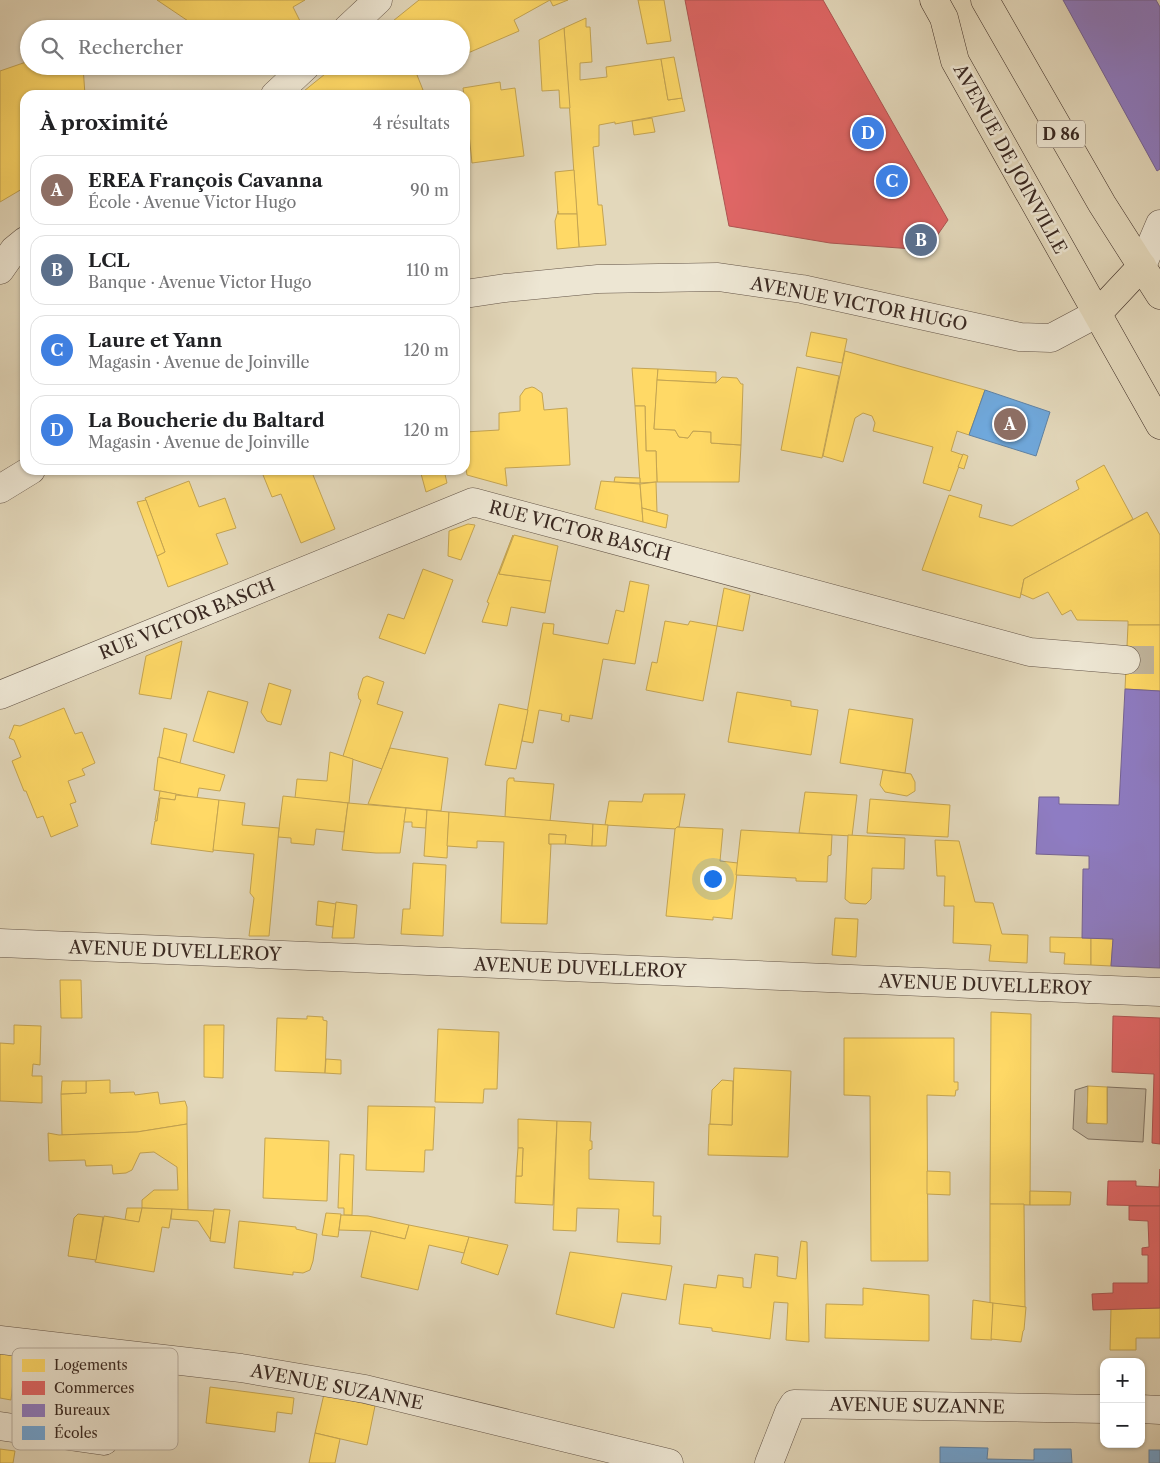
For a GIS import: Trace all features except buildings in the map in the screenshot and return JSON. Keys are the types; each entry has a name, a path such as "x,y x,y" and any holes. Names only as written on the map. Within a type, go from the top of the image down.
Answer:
{"main road":[{"name":"AVENUE DE JOINVILLE","path":"934,0 944,18 955,61 1160,425"},
{"name":"D 86","path":"985,0 1102,204 1160,295"},
{"path":"1098,313 1142,266"}],"street":[{"path":"357,20 378,0"},
{"path":"280,90 296,75"},
{"path":"1142,266 1160,224"},
{"path":"0,270 14,250 20,245"},
{"name":"AVENUE VICTOR HUGO","path":"470,293 598,279 718,277 802,289 1020,337 1035,338 1051,338 1098,313"},
{"path":"0,489 24,475"},
{"name":"RUE VICTOR BASCH","path":"0,695 473,502 1030,652 1126,660"},
{"name":"AVENUE DUVELLEROY","path":"0,943 1160,992"},
{"name":"AVENUE SUZANNE","path":"0,1340 69,1348"},
{"name":"AVENUE SUZANNE","path":"178,1361 241,1368 365,1389 669,1463"},
{"name":"AVENUE SUZANNE","path":"769,1463 794,1404 1100,1409"},
{"path":"1145,1409 1160,1410"}],"shaded area":[{"path":"1088,1086 1087,1123 1107,1123 1107,1087 1146,1089 1143,1142 1088,1139 1073,1129 1075,1090"}],"tunnel":[{"path":"1126,660 1160,660"}],"place":[{"name":"La Boucherie du Baltard","path":"868,133"},
{"name":"Laure et Yann","path":"892,181"},
{"name":"LCL","path":"921,240"},
{"name":"EREA François Cavanna","path":"1010,424"}]}
